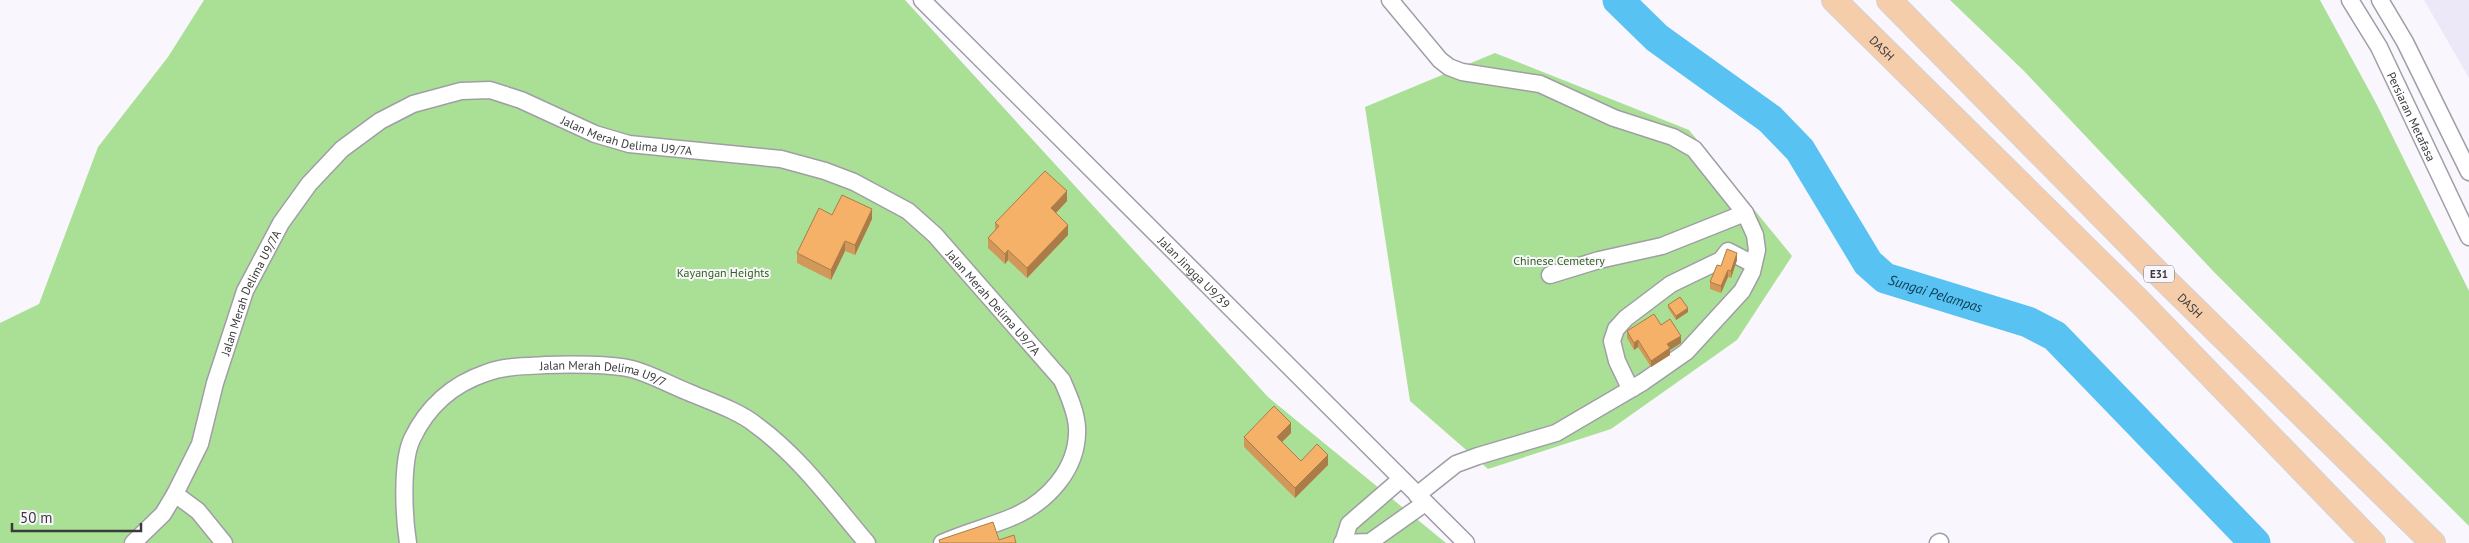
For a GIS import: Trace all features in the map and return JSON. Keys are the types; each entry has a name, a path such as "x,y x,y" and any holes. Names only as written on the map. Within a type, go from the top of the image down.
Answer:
{"highway":[{"name":"DASH","path":"1834,0 2140,302 2373,543"},
{"name":"DASH","path":"1889,0 2168,283 2433,543"}],"street":[{"path":"1390,0 1440,60 1449,67 1462,72 1540,84 1614,118 1673,137 1694,149 1744,213 1755,235 1757,250 1742,291 1686,352 1633,388 1556,433 1456,464 1421,499 1370,542 1342,543 1349,524 1401,479"},
{"name":"Persiaran Metafasa","path":"2350,0 2379,47 2469,237"},
{"name":"Persiaran Metafasa","path":"2380,0 2405,42 2469,172"},
{"name":"Jalan Jingga U9/39","path":"927,1 1466,543"},
{"name":"Jalan Merah Delima U9/7A","path":"175,494 200,444 215,383 245,291 281,223 309,184 342,149 388,116 413,104 451,94 490,90 521,100 595,134 629,144 781,159 825,171 854,182 908,211 935,235 1062,380 1071,400 1077,427 1069,467 1059,482 1034,505 1012,517 942,543"},
{"path":"1550,275 1599,260 1662,246 1744,213"},
{"path":"1633,388 1627,382 1612,341 1616,329 1626,318 1670,284 1721,260 1728,251 1753,264"},
{"name":"Jalan Merah Delima U9/7","path":"408,543 404,516 405,478 411,440 424,419 441,398 458,386 487,372 520,367 565,364 632,369 704,399 755,424 804,468 867,543"},
{"path":"134,543 163,514 175,494 198,511 224,543"}],"shaded area":[{"path":"2424,0 2469,0 2469,78"}],"green space":[{"name":"Kayangan Heights","path":"204,0 905,0 1268,397 1446,543 0,543 0,323 39,304 98,147 168,57"},
{"path":"1950,0 2320,0 2377,105 2469,291 2469,526 2215,273 2024,71"},
{"name":"Chinese Cemetery","path":"1495,53 1689,130 1792,256 1737,340 1611,429 1488,469 1410,401 1365,107"}],"building":[{"path":"1045,171 1067,191 1051,208 1068,225 1027,268 1008,250 1005,254 988,238 999,226 995,223"},
{"path":"842,195 872,209 855,245 845,241 831,270 797,253 819,208 832,215"},
{"path":"1727,249 1737,253 1731,271 1728,270 1721,286 1710,282 1717,265 1721,266"},
{"path":"1680,297 1688,308 1676,316 1668,305"},
{"path":"1654,314 1661,325 1670,319 1681,336 1667,344 1670,348 1651,361 1638,340 1634,343 1627,331"},
{"path":"1274,406 1291,423 1277,437 1301,461 1317,444 1328,455 1295,488 1244,437"},
{"path":"993,522 999,540 1014,535 1016,543 940,543 939,540"}],"waterway":[{"name":"Sungai Pelampas","path":"1618,0 1657,38 1770,119 1800,150 1868,263 1885,278 2028,322 2055,336 2255,543"}]}
